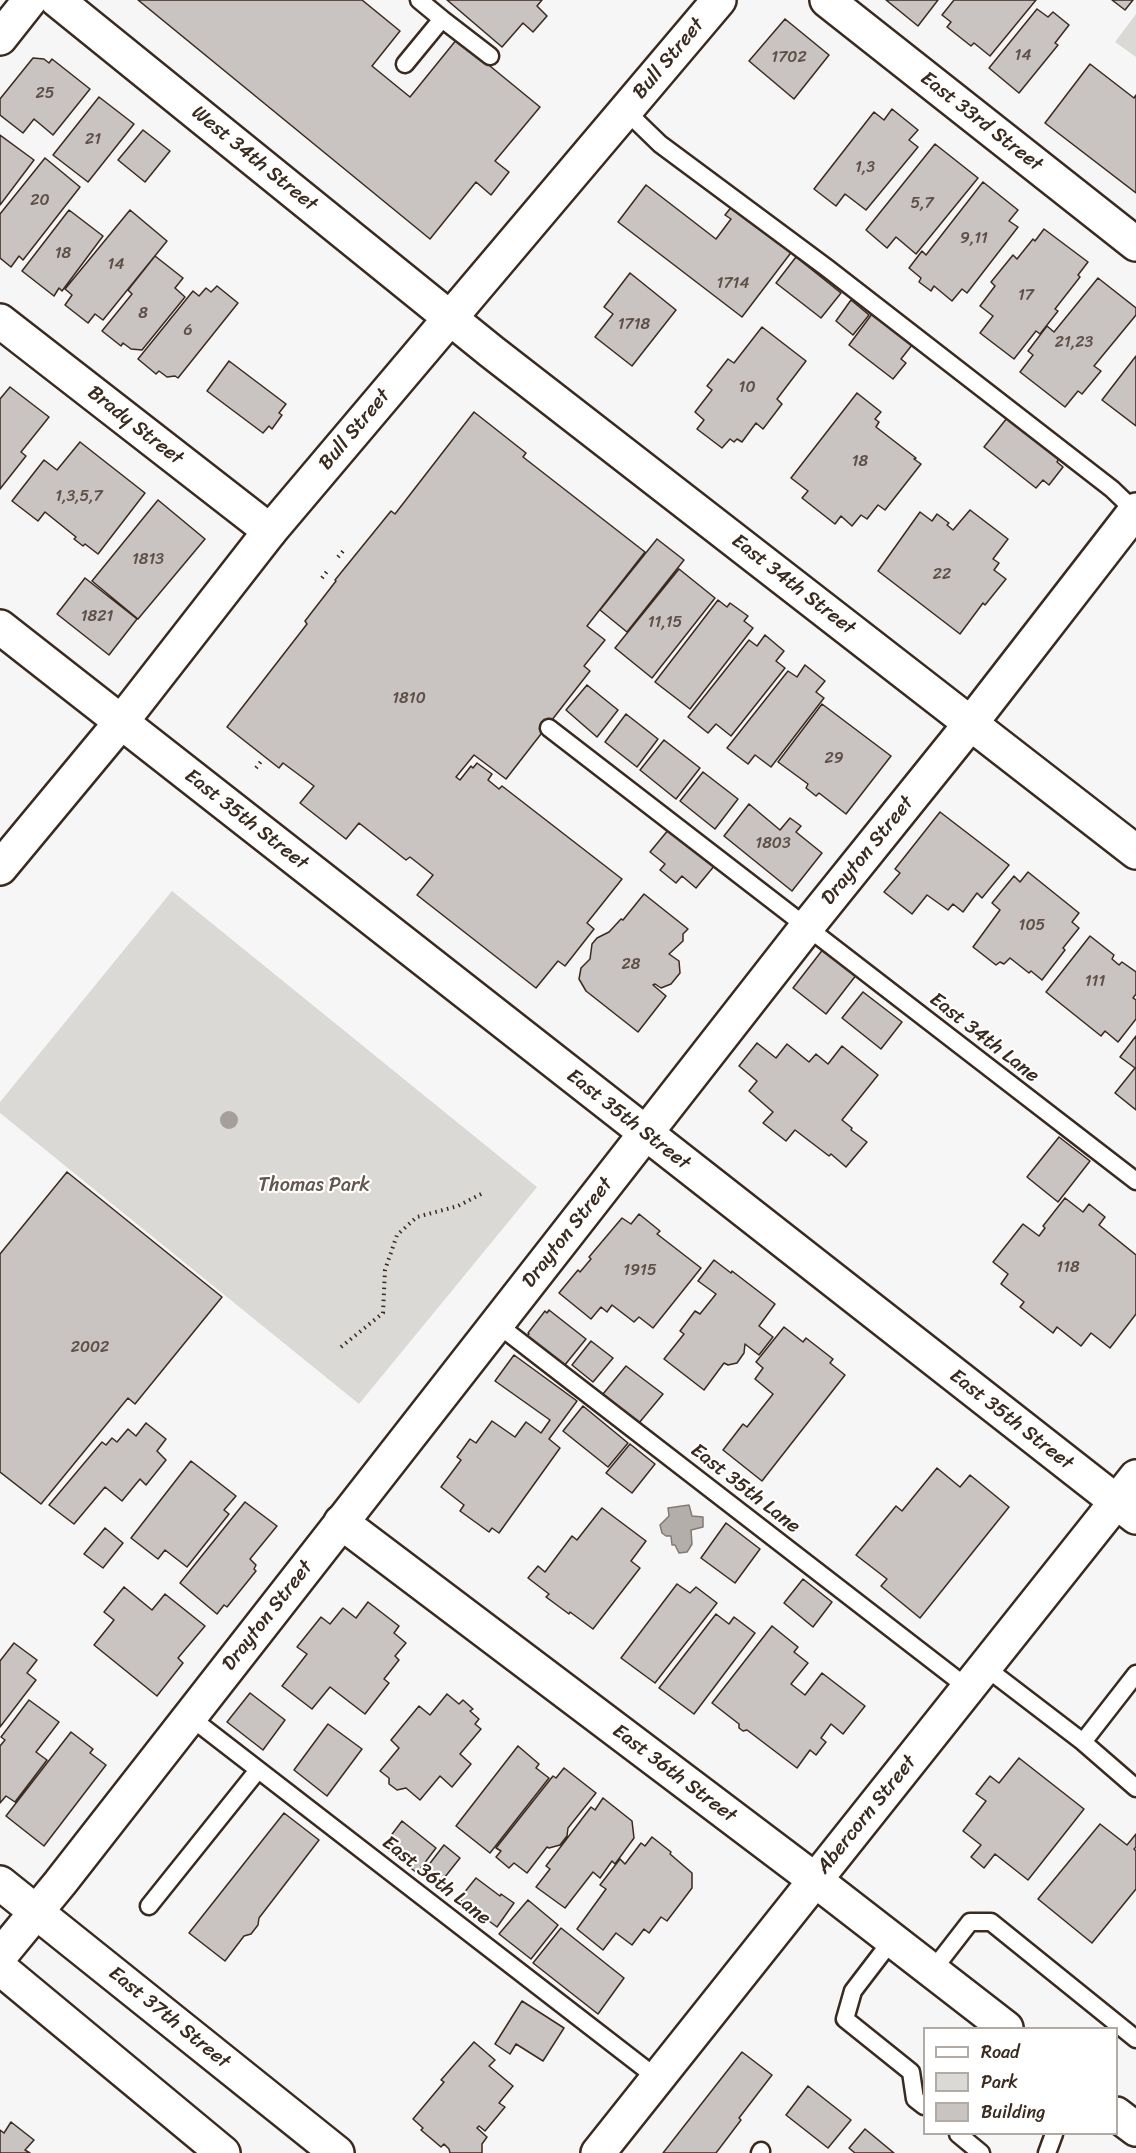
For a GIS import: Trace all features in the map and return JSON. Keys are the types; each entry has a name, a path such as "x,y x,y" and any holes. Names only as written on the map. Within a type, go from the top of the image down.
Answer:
{"street":[{"path":"0,38 30,0"},
{"name":"West 34th Street","path":"57,0 450,318"},
{"name":"Bull Street","path":"0,868 122,721 270,531 719,0"},
{"name":"East 33rd Street","path":"827,0 1136,244"},
{"name":"East 34th Street","path":"450,318 1136,852"},
{"name":"Brady Street","path":"0,321 270,531"},
{"name":"Drayton Street","path":"0,1956 37,1912 646,1135 806,927 971,723 1136,511"},
{"name":"East 35th Street","path":"0,627 1126,1510"},
{"name":"Abercorn Street","path":"598,2153 976,1678 1126,1510 1136,1477"},
{"name":"East 36th Street","path":"341,1522 815,1880 1005,2027"},
{"name":"East 37th Street","path":"0,1884 337,2153"},
{"path":"0,1968 223,2153"}],"lane":[{"path":"419,0 490,56"},
{"path":"405,64 442,19"},
{"path":"626,111 660,144 855,289 1112,489 1136,511"},
{"name":"East 34th Lane","path":"549,728 1136,1181"},
{"name":"East 35th Lane","path":"497,1324 976,1678 1083,1742 1136,1786"},
{"path":"1083,1742 1136,1674"},
{"name":"East 36th Lane","path":"190,1717 657,2078"},
{"path":"149,1906 258,1770"},
{"path":"932,1971 970,1922 991,1922 1136,2039"},
{"path":"892,1940 853,1992 845,2019 911,2072 915,2098 923,2105"},
{"path":"960,2135 981,2153"},
{"path":"1047,2153 1053,2135"}],"path":[{"path":"338,557 344,550"},
{"path":"322,578 328,570"},
{"path":"256,768 262,760"},
{"path":"341,1347 383,1313 385,1270 397,1235 417,1217 458,1206 485,1192"}],"green space":[{"path":"1136,14 1136,57 1115,42"},
{"name":"Thomas Park","path":"172,891 537,1187 359,1404 0,1113 0,1102"}],"shaded area":[{"path":"689,1505 692,1516 703,1517 703,1527 691,1530 692,1544 687,1552 679,1553 675,1545 672,1545 671,1536 662,1533 660,1525 669,1516 668,1508"}],"building":[{"path":"138,0 362,0 400,31 372,66 410,97 457,39 540,107 495,161 509,172 491,195 476,182 430,239"},
{"path":"447,0 542,0 537,6 547,16 533,32 523,23 502,47"},
{"path":"886,0 938,0 918,26"},
{"path":"954,0 1036,0 990,56 974,43 971,46 947,27 951,22 942,15"},
{"path":"1112,0 1133,0 1125,10"},
{"path":"1037,9 1048,17 1053,12 1069,25 1055,43 1058,45 1019,93 989,68"},
{"path":"785,19 829,55 794,99 749,61"},
{"path":"33,58 44,59 49,63 52,59 90,89 53,135 34,119 23,133 0,115 0,99"},
{"path":"1090,64 1134,98 1136,95 1136,193 1045,123"},
{"path":"99,97 134,124 88,182 53,155"},
{"path":"892,109 918,130 909,140 918,147 866,210 845,194 836,206 814,189 874,112 884,120"},
{"path":"143,130 170,151 145,182 118,160"},
{"path":"0,135 34,160 0,205"},
{"path":"935,144 978,178 916,254 896,237 887,248 866,230"},
{"path":"45,158 80,187 23,260 19,256 11,267 0,258 0,214"},
{"path":"983,182 1018,210 1009,221 1018,227 967,293 962,289 952,301 934,286 931,291 919,282 921,278 909,268 922,251 926,255"},
{"path":"646,185 716,239 731,219 725,215 733,205 793,250 742,317 618,222"},
{"path":"69,210 103,236 62,291 59,288 54,296 22,271"},
{"path":"130,210 167,241 103,320 95,314 88,323 65,305 72,295 65,289"},
{"path":"1044,229 1088,262 1078,275 1080,277 1055,309 1058,311 1040,334 1036,331 1014,359 980,333 993,316 980,306 995,286 991,282 1013,255 1017,259"},
{"path":"155,256 183,278 175,288 185,297 142,350 131,349 123,343 121,346 102,331 132,294 128,290"},
{"path":"796,257 841,293 821,318 776,283"},
{"path":"630,273 676,310 632,366 595,337 613,314 604,307"},
{"path":"1098,278 1136,308 1136,315 1094,366 1101,371 1082,394 1078,391 1065,407 1020,372 1033,355 1028,351 1047,326 1054,332"},
{"path":"217,286 238,303 178,378 167,377 159,371 156,374 138,359 193,291 199,296 206,288 211,292"},
{"path":"851,300 869,315 853,335 836,321"},
{"path":"872,314 912,345 901,359 906,363 893,379 849,345"},
{"path":"762,327 806,361 777,399 782,404 763,429 756,423 742,442 737,439 734,442 730,439 722,448 697,429 704,420 695,412 712,390 707,386 728,359 734,363"},
{"path":"1136,356 1136,426 1102,400"},
{"path":"229,361 286,404 279,413 282,415 272,429 269,426 263,433 207,391"},
{"path":"10,387 49,417 21,452 26,456 0,489 0,399"},
{"path":"857,393 881,412 875,419 879,422 876,427 921,464 885,510 878,505 867,519 861,515 852,526 841,516 835,524 802,498 808,491 791,478"},
{"path":"474,412 526,453 523,457 645,552 587,626 605,640 584,666 590,671 506,779 474,755 456,777 460,780 471,766 473,768 477,763 492,774 488,780 499,789 502,786 622,879 587,923 594,929 565,966 558,961 536,988 417,895 433,875 410,857 406,860 359,823 346,839 300,803 314,786 283,763 279,768 227,727 307,624 305,621 335,580 391,511 395,514"},
{"path":"1007,418 1059,459 1057,462 1063,467 1049,485 1043,480 1036,488 984,447"},
{"path":"80,442 145,493 98,554 74,539 76,537 45,512 38,521 12,501 44,460 57,470"},
{"path":"158,500 205,539 138,619 92,581"},
{"path":"970,510 1008,539 993,559 999,563 994,570 1006,579 985,605 983,603 960,634 878,571 920,512 932,521 937,514 949,523 947,525 953,530"},
{"path":"657,539 684,560 627,632 600,610"},
{"path":"679,569 715,598 652,678 615,648"},
{"path":"85,578 137,619 109,655 57,614"},
{"path":"718,600 727,607 730,603 748,616 744,621 753,628 690,709 655,682"},
{"path":"765,635 784,651 776,661 785,668 731,736 716,724 708,733 688,717 749,640 757,646"},
{"path":"805,665 825,681 816,692 824,698 771,767 755,755 748,764 727,748 788,671 797,677"},
{"path":"587,685 618,710 597,737 566,710"},
{"path":"822,704 891,756 846,814 819,793 816,796 806,788 808,784 778,762"},
{"path":"626,714 658,739 637,767 605,742"},
{"path":"664,740 700,768 676,799 640,770"},
{"path":"703,772 738,799 715,829 680,801"},
{"path":"749,804 780,830 790,818 801,826 796,832 822,853 792,891 724,836"},
{"path":"940,812 1009,865 982,898 977,893 963,912 953,904 948,910 927,895 912,914 884,892 900,873 895,869"},
{"path":"669,829 715,865 696,888 682,876 676,883 660,870 665,864 650,852"},
{"path":"1028,872 1079,913 1072,922 1079,928 1042,980 1010,958 1004,964 1000,962 996,965 973,947 1000,910 992,903 1014,876 1020,882"},
{"path":"644,894 688,929 683,934 683,941 669,954 679,961 680,973 671,984 661,988 653,985 666,996 638,1032 586,991 579,979 581,968 590,959 592,944 597,938 609,932 621,919 623,920"},
{"path":"1090,936 1114,955 1112,959 1119,965 1122,962 1136,972 1136,994 1133,998 1136,1000 1136,1019 1118,1042 1105,1031 1101,1036 1046,992"},
{"path":"824,948 857,974 826,1014 793,988"},
{"path":"863,992 902,1022 881,1049 842,1018"},
{"path":"1136,1036 1136,1110 1115,1093 1135,1068 1120,1057"},
{"path":"757,1043 776,1058 787,1044 809,1062 816,1054 828,1064 842,1046 878,1075 842,1120 867,1142 846,1167 795,1130 786,1141 763,1123 773,1112 749,1091 757,1081 739,1066"},
{"path":"1059,1137 1090,1161 1058,1202 1027,1177"},
{"path":"67,1172 222,1297 135,1404 128,1398 41,1504 0,1472 0,1254"},
{"path":"1065,1198 1083,1212 1089,1204 1105,1217 1099,1225 1136,1255 1136,1314 1110,1348 1091,1333 1081,1346 1057,1327 1053,1333 1020,1307 1024,1302 1001,1284 1008,1274 993,1262 1023,1224 1039,1236 1045,1228 1043,1226"},
{"path":"639,1214 660,1231 657,1234 701,1268 653,1328 639,1317 634,1322 612,1305 607,1312 601,1307 591,1319 559,1293 578,1270 580,1272 591,1259 589,1257 622,1218 631,1224"},
{"path":"714,1260 775,1304 759,1326 773,1337 759,1355 745,1344 744,1353 737,1363 728,1365 724,1363 704,1390 664,1359 684,1334 680,1331 695,1311 700,1314 716,1294 698,1281"},
{"path":"549,1310 586,1339 564,1366 527,1336 545,1311 547,1313"},
{"path":"784,1327 803,1342 806,1338 833,1359 830,1363 845,1375 762,1481 723,1450 743,1424 747,1427 773,1394 755,1379 763,1368 756,1362"},
{"path":"591,1341 613,1358 593,1382 572,1365"},
{"path":"514,1355 577,1401 549,1439 560,1448 499,1533 492,1528 489,1532 460,1511 464,1505 441,1487 461,1460 457,1457 470,1439 476,1443 492,1421 515,1437 526,1422 541,1433 550,1420 495,1381"},
{"path":"626,1366 663,1394 639,1423 603,1394"},
{"path":"583,1406 628,1443 608,1467 563,1431"},
{"path":"146,1423 166,1439 157,1451 166,1460 146,1485 140,1479 122,1501 105,1487 74,1524 49,1505 102,1442 106,1445 112,1438 117,1442 128,1429 136,1436"},
{"path":"630,1444 655,1464 632,1493 606,1473"},
{"path":"191,1461 236,1496 224,1510 229,1514 187,1567 165,1550 158,1559 131,1538"},
{"path":"937,1468 960,1487 970,1475 1009,1507 920,1618 881,1586 887,1579 856,1555 896,1506 902,1511"},
{"path":"245,1502 277,1526 250,1559 256,1565 254,1569 256,1571 227,1607 224,1605 217,1614 180,1583"},
{"path":"602,1508 646,1541 631,1561 640,1568 593,1629 546,1597 549,1594 528,1578 538,1566 545,1572 572,1536 577,1540"},
{"path":"726,1523 760,1549 735,1583 701,1558"},
{"path":"105,1528 123,1543 103,1568 84,1554"},
{"path":"803,1579 832,1602 813,1627 784,1603"},
{"path":"677,1584 690,1593 696,1587 717,1603 655,1683 621,1658"},
{"path":"124,1587 152,1610 165,1594 205,1626 178,1658 183,1663 157,1696 94,1645 114,1620 104,1612"},
{"path":"368,1602 399,1626 394,1633 406,1643 395,1656 399,1660 384,1679 389,1683 365,1714 330,1687 312,1709 282,1686 307,1654 297,1647 321,1617 330,1624 343,1608 356,1618"},
{"path":"716,1614 729,1624 734,1617 755,1633 694,1714 659,1688"},
{"path":"772,1626 798,1647 794,1652 808,1663 791,1684 805,1695 822,1673 865,1706 843,1734 831,1724 821,1738 826,1742 816,1755 810,1750 797,1768 747,1730 743,1731 739,1728 739,1724 712,1703"},
{"path":"14,1643 37,1660 27,1673 36,1680 0,1727 0,1661"},
{"path":"250,1693 285,1720 263,1750 227,1722"},
{"path":"447,1694 459,1704 463,1700 473,1709 470,1711 479,1719 475,1724 481,1729 460,1754 471,1764 452,1787 440,1776 420,1800 406,1788 397,1790 389,1784 389,1778 380,1771 399,1748 391,1740 419,1706 430,1715"},
{"path":"29,1700 59,1722 36,1752 47,1760 15,1802 6,1796 0,1803 0,1746 5,1740 1,1737"},
{"path":"328,1724 362,1749 327,1796 294,1770"},
{"path":"71,1732 93,1749 90,1753 106,1765 44,1846 6,1816"},
{"path":"518,1746 539,1764 536,1768 549,1778 490,1853 456,1826"},
{"path":"1019,1758 1084,1809 1028,1880 995,1854 984,1868 971,1857 981,1845 963,1831 986,1801 976,1794 990,1776 999,1783"},
{"path":"564,1768 596,1793 568,1828 567,1836 560,1845 547,1847 527,1873 514,1863 509,1868 496,1857 501,1851 496,1848 553,1776 556,1778"},
{"path":"603,1798 632,1821 634,1838 615,1864 612,1861 600,1878 593,1872 565,1908 536,1887 550,1869 546,1866 591,1807 595,1810"},
{"path":"284,1813 319,1840 259,1918 258,1925 251,1934 244,1936 225,1961 189,1933"},
{"path":"402,1821 436,1848 417,1873 383,1846"},
{"path":"1100,1824 1127,1845 1136,1834 1134,1849 1136,1851 1136,1889 1092,1943 1038,1899"},
{"path":"652,1837 692,1873 692,1888 667,1921 661,1917 649,1933 644,1929 632,1945 616,1933 603,1950 577,1929 606,1889 600,1885 620,1859 625,1864 641,1843 645,1846"},
{"path":"444,1845 460,1858 437,1887 421,1875"},
{"path":"476,1878 500,1896 501,1894 514,1903 497,1927 459,1899"},
{"path":"528,1900 558,1925 531,1959 499,1934"},
{"path":"561,1928 624,1978 598,2014 533,1963"},
{"path":"522,2001 564,2028 543,2061 516,2044 510,2054 495,2044"},
{"path":"474,2042 495,2060 489,2066 513,2086 499,2103 505,2107 485,2131 479,2126 477,2128 487,2137 482,2144 482,2153 450,2153 444,2144 441,2147 421,2130 423,2128 413,2119 444,2082 441,2080"},
{"path":"742,2052 772,2075 716,2153 663,2153"},
{"path":"808,2086 851,2120 828,2148 786,2115"},
{"path":"11,2122 34,2140 25,2150 30,2153 0,2153 0,2130 4,2133"},
{"path":"865,2129 894,2153 855,2153 849,2148"}]}
